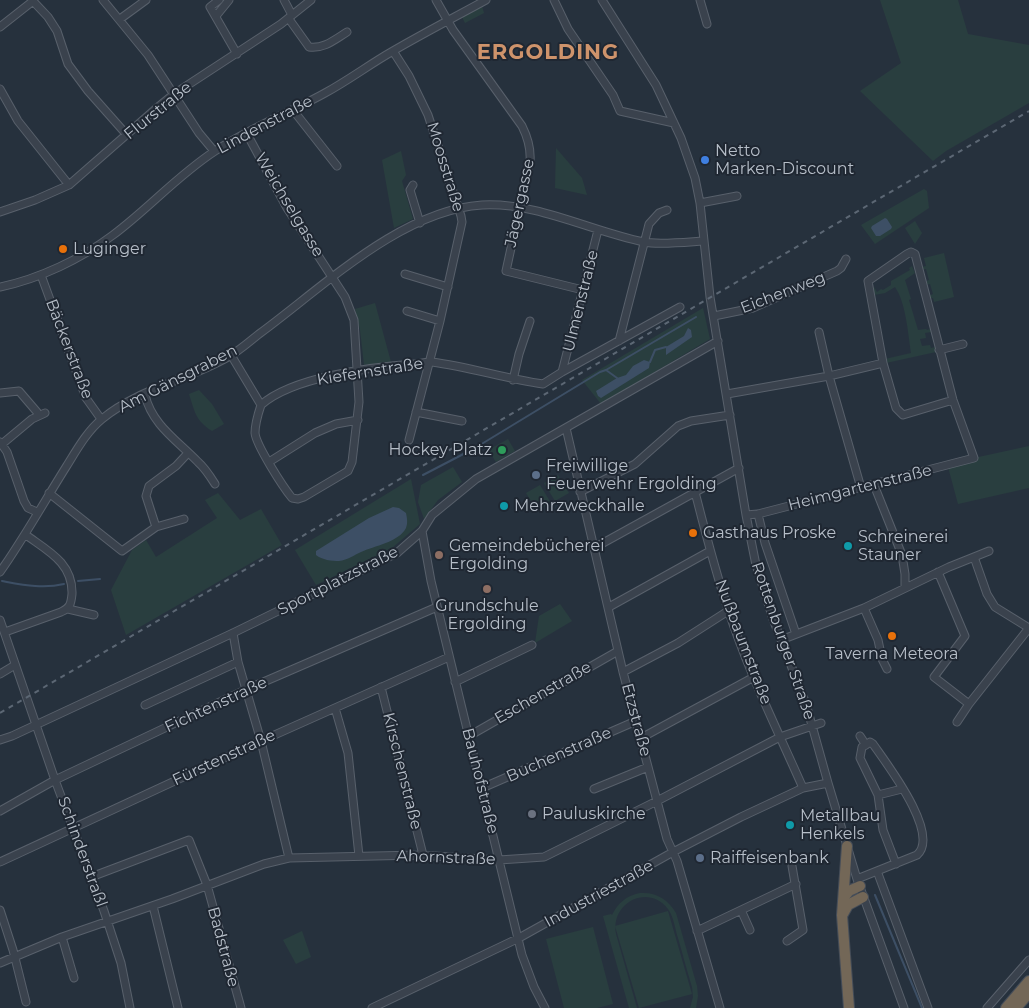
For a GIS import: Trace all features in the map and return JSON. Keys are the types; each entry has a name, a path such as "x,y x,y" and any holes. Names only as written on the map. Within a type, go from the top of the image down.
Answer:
{"highway":[{"path":"847,846 842,915 850,1008"},
{"path":"844,896 859,883"},
{"path":"842,915 848,905 863,897"},
{"path":"1006,1008 1029,981"},
{"path":"1016,1008 1029,993"}],"street":[{"path":"0,27 32,0 48,17 57,31 68,64 99,104 127,135"},
{"path":"103,0 148,55 199,133 214,151"},
{"path":"120,19 146,0"},
{"path":"220,0 210,6 237,54"},
{"path":"216,16 229,0"},
{"path":"284,0 290,17 309,47 318,48 329,44 347,32"},
{"name":"Flurstraße","path":"0,212 35,200 69,185 174,94 237,54 311,0"},
{"name":"Jägergasse","path":"436,0 452,30 522,126 528,138 531,150 530,161 506,271 583,290"},
{"name":"Lindenstraße","path":"0,287 41,275 69,262 112,236 214,151 246,132 293,110 393,51 486,0"},
{"path":"554,0 568,29 613,96 620,111 674,123"},
{"name":"Rottenburger Straße","path":"602,0 656,85 689,161 700,203 703,241 714,316 746,515 763,591 803,695 863,897 904,1008"},
{"path":"700,0 707,24"},
{"name":"Moosstraße","path":"393,51 409,76 428,115 462,222 440,321 409,440"},
{"path":"0,89 18,121 69,185"},
{"path":"293,110 337,166"},
{"name":"Weichselgasse","path":"246,132 287,208 333,278 352,312 356,331 358,420 351,467 298,499 292,498 269,462"},
{"path":"413,184 410,190 420,223"},
{"path":"700,203 737,196"},
{"name":"Am Gänsgraben","path":"0,572 26,535 49,493 88,434 101,419 144,395 231,355 385,239 420,223 459,209 480,205 519,207 646,243 703,241"},
{"path":"619,342 650,224 658,214 667,210"},
{"name":"Ulmenstraße","path":"562,372 598,230"},
{"path":"911,252 915,254 953,400 903,415 896,408 883,363 868,281 911,252"},
{"name":"Eichenweg","path":"714,316 753,308 837,271 846,259"},
{"path":"405,274 448,287"},
{"name":"Bäckerstraße","path":"41,275 86,398 101,419"},
{"name":"Kiefernstraße","path":"261,405 274,396 315,380 388,366 430,362 490,373 513,380 544,384 562,372 680,307"},
{"path":"407,312 440,321"},
{"path":"513,380 530,320"},
{"path":"819,332 829,376 861,488"},
{"name":"Sportplatzstraße","path":"0,740 233,633 397,553 422,531 432,515 466,485 718,341"},
{"path":"940,350 963,344"},
{"path":"231,355 261,405 257,420 256,438 269,462 315,433 336,424 358,420"},
{"path":"727,394 829,376 883,363"},
{"path":"0,393 19,391 37,412 41,414 1,443 7,452 24,501 28,508 37,512"},
{"path":"144,395 151,412 160,426 199,462 215,484"},
{"name":"Heimgartenstraße","path":"746,515 758,514 874,485 974,458 953,400"},
{"path":"416,412 462,422"},
{"path":"580,492 635,464 678,426 691,420 730,415"},
{"name":"Etzstraße","path":"566,428 623,672 657,801 668,839 677,861 720,1008"},
{"path":"156,527 146,496 149,486 176,466 188,453"},
{"path":"594,548 739,468"},
{"path":"874,485 902,555 905,588"},
{"name":"Nußbaumstraße","path":"695,492 728,611 754,677 803,788"},
{"path":"49,493 122,551 156,527 184,519"},
{"path":"758,514 765,543 796,634"},
{"name":"Bauhofstraße","path":"422,531 430,582 522,955 534,987 545,1008"},
{"path":"26,535 56,556 70,574 72,585 71,603 68,609"},
{"path":"609,607 710,551"},
{"path":"781,640 864,608 938,572 989,551"},
{"path":"957,722 1029,628 995,607 987,594 974,557"},
{"path":"938,572 965,636 934,677 969,704"},
{"name":"Fichtenstraße","path":"0,811 56,780 245,690 437,608"},
{"path":"864,608 878,640 882,659 887,669"},
{"path":"5,632 68,609 94,615"},
{"path":"623,672 678,642 728,611"},
{"name":"Schinderstraßl","path":"0,620 108,922 121,963 130,1008"},
{"path":"233,633 238,662 261,741 289,858"},
{"path":"455,682 532,645"},
{"name":"Eschenstraße","path":"469,736 618,651"},
{"name":"Fürstenstraße","path":"0,862 261,741 449,658"},
{"name":"Fichtenstraße","path":"145,705 238,662"},
{"path":"0,674 15,665"},
{"path":"641,738 754,677"},
{"name":"Kirschenstraße","path":"381,687 423,856"},
{"path":"335,708 348,753 359,856"},
{"name":"Buchenstraße","path":"482,788 636,721"},
{"name":"Ahornstraße","path":"0,963 62,937 153,906 264,864 289,858 423,856 499,860 544,857 780,737 821,723"},
{"path":"860,736 866,745"},
{"path":"859,883 877,871 896,864 917,855 922,851 924,845 922,826 902,789 870,742 862,747 860,758 878,795 883,830 896,864"},
{"path":"594,789 648,767"},
{"name":"Industriestraße","path":"372,1008 519,938 741,816 803,788 828,783"},
{"path":"878,795 902,789"},
{"name":"Badstraße","path":"91,877 189,840 207,885 241,1008"},
{"path":"787,942 803,930 792,866"},
{"path":"877,871 928,1008"},
{"path":"697,931 796,884"},
{"path":"153,906 178,1008"},
{"path":"0,910 26,1002"},
{"path":"741,910 750,930"},
{"path":"62,937 74,978"},
{"path":"987,1008 1029,960"}],"green space":[{"path":"880,0 958,0 968,34 1029,45 1029,103 946,151 933,161 860,91 901,63"},
{"path":"482,6 484,13 465,23 462,17"},
{"path":"556,148 582,178 587,195 555,188"},
{"path":"401,151 406,175 402,181 413,219 394,228 382,160"},
{"path":"924,189 927,191 929,208 875,244 861,225"},
{"path":"915,221 922,233 915,244 905,228"},
{"path":"944,253 954,297 934,302 933,298 928,299 928,296 933,294 930,284 925,285 924,282 929,280 926,269 921,270 921,267 926,266 924,258"},
{"path":"912,266 915,273 905,280 911,299 909,300 918,330 930,329 931,332 925,333 926,338 920,339 922,346 930,345 931,348 935,347 936,352 886,363 885,359 911,353 906,318 902,301 895,287 885,293 874,295 872,289 874,287 877,292 881,289 883,290 891,285 891,281 910,270 909,268"},
{"path":"375,303 391,362 364,365 360,330 355,309"},
{"path":"703,308 710,339 601,404 582,380"},
{"path":"199,390 212,404 224,424 212,431 196,415 189,394"},
{"name":"Hockey Platz","path":"508,439 515,451 496,462 488,450"},
{"path":"1029,446 1029,488 958,504 948,467 974,458"},
{"path":"453,467 462,482 438,500 424,519 418,502 421,485"},
{"path":"558,475 569,493 555,501 544,483"},
{"path":"411,479 420,524 392,548 316,585 295,550"},
{"path":"540,485 551,503 537,511 526,493"},
{"path":"218,493 240,520 261,509 282,545 126,635 111,590 132,550 146,540 156,557 217,518 205,500"},
{"path":"560,604 572,621 535,643 539,616"},
{"path":"640,893 661,897 676,913 697,986 696,1008 690,1008 693,997 692,987 670,912 660,901 641,897 632,900 625,906 619,913 616,923 616,934 637,1008 629,1008 603,916 612,915 623,901"},
{"path":"668,911 692,994 639,1008 615,926"},
{"path":"593,927 613,1004 597,1008 564,1008 546,939"},
{"path":"302,931 311,957 296,964 283,940"}],"water":[{"path":"885,218 892,227 891,229 880,236 876,236 871,228 872,226"},
{"path":"688,328 691,330 692,337 666,355 666,347 684,336"},
{"path":"644,360 650,362 649,368 601,398 598,396 596,391 617,378 626,375 633,366"},
{"path":"393,507 399,508 406,513 407,517 406,528 398,537 348,559 327,560 316,555 316,551 369,518"}],"waterway":[{"path":"606,370 696,317"},
{"path":"650,362 655,350 666,347"},
{"path":"423,475 475,448 600,372 606,370 617,378"},
{"path":"78,581 100,579"},
{"path":"2,581 41,586 64,584"},
{"path":"875,895 922,1008"}],"railway":[{"path":"0,713 1029,111"}],"place":[{"name":"Netto Marken-Discount","path":"705,160"},
{"name":"Luginger","path":"63,249"},
{"name":"Hockey Platz","path":"502,450"},
{"name":"Freiwillige Feuerwehr Ergolding","path":"536,475"},
{"name":"Mehrzweckhalle","path":"504,506"},
{"name":"Gasthaus Proske","path":"693,533"},
{"name":"Schreinerei Stauner","path":"848,546"},
{"name":"Gemeindebücherei Ergolding","path":"439,555"},
{"name":"Grundschule Ergolding","path":"487,589"},
{"name":"Taverna Meteora","path":"892,636"},
{"name":"Pauluskirche","path":"532,814"},
{"name":"Metallbau Henkels","path":"790,825"},
{"name":"Raiffeisenbank","path":"700,858"}],"district":[{"name":"ERGOLDING","path":"548,53"}]}
